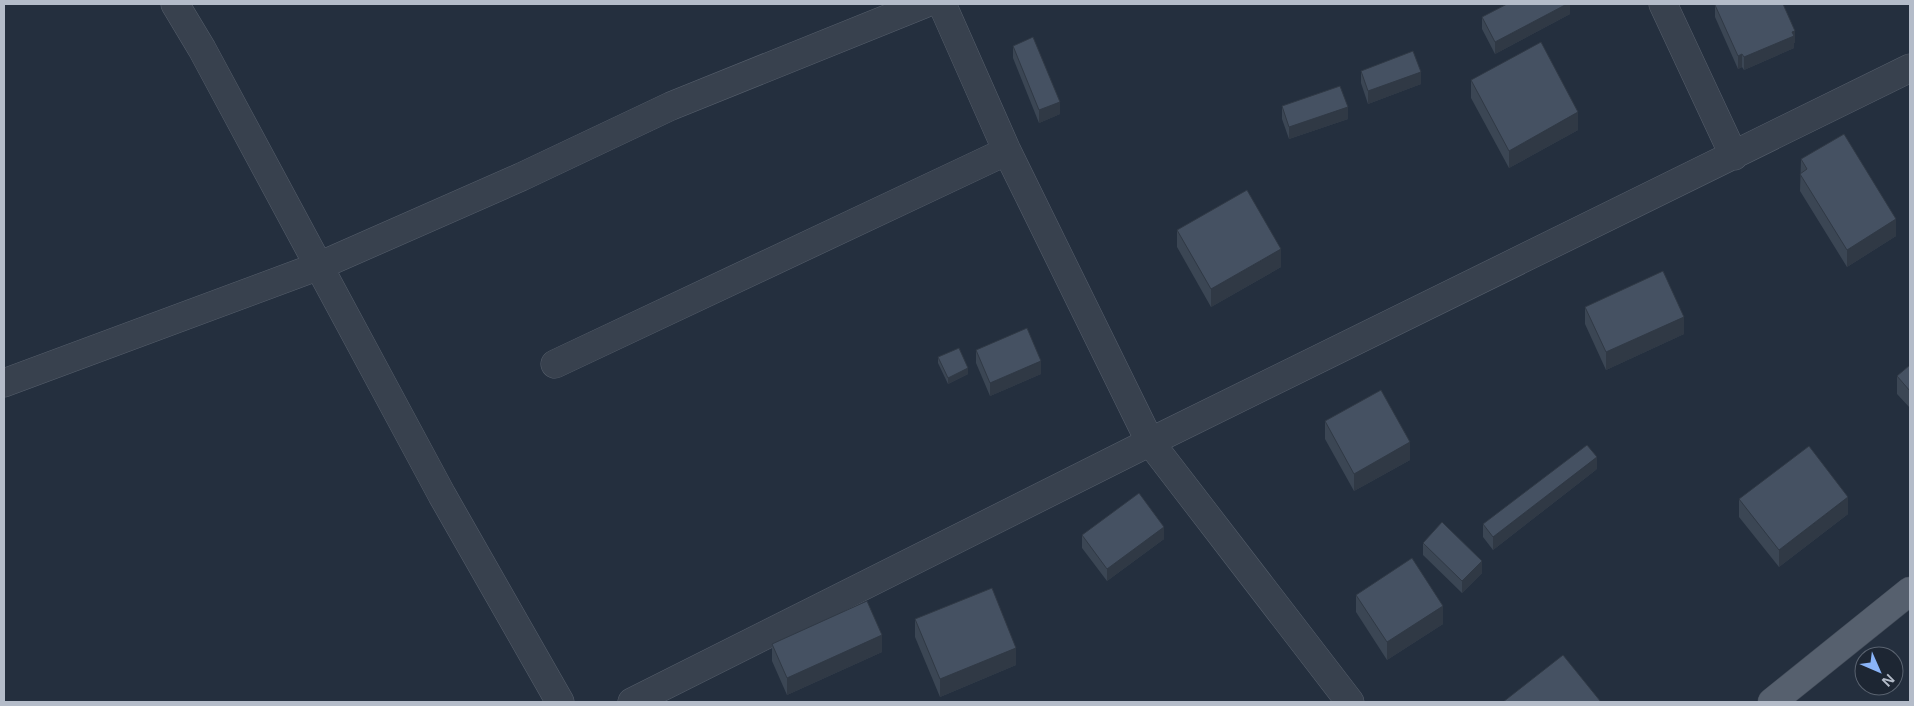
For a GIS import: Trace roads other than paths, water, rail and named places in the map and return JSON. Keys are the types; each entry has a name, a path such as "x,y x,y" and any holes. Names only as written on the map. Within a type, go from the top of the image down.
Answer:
{"main road":[{"path":"1772,702 1910,591"}],"street":[{"path":"175,4 202,49 442,495 560,702"},
{"path":"4,383 319,266 521,177 671,106 924,4"},
{"path":"942,4 1007,150 1150,442 1350,702"},
{"path":"1663,4 1734,156"},
{"path":"632,702 1150,442 1910,68"},
{"path":"555,364 1007,150"}]}
